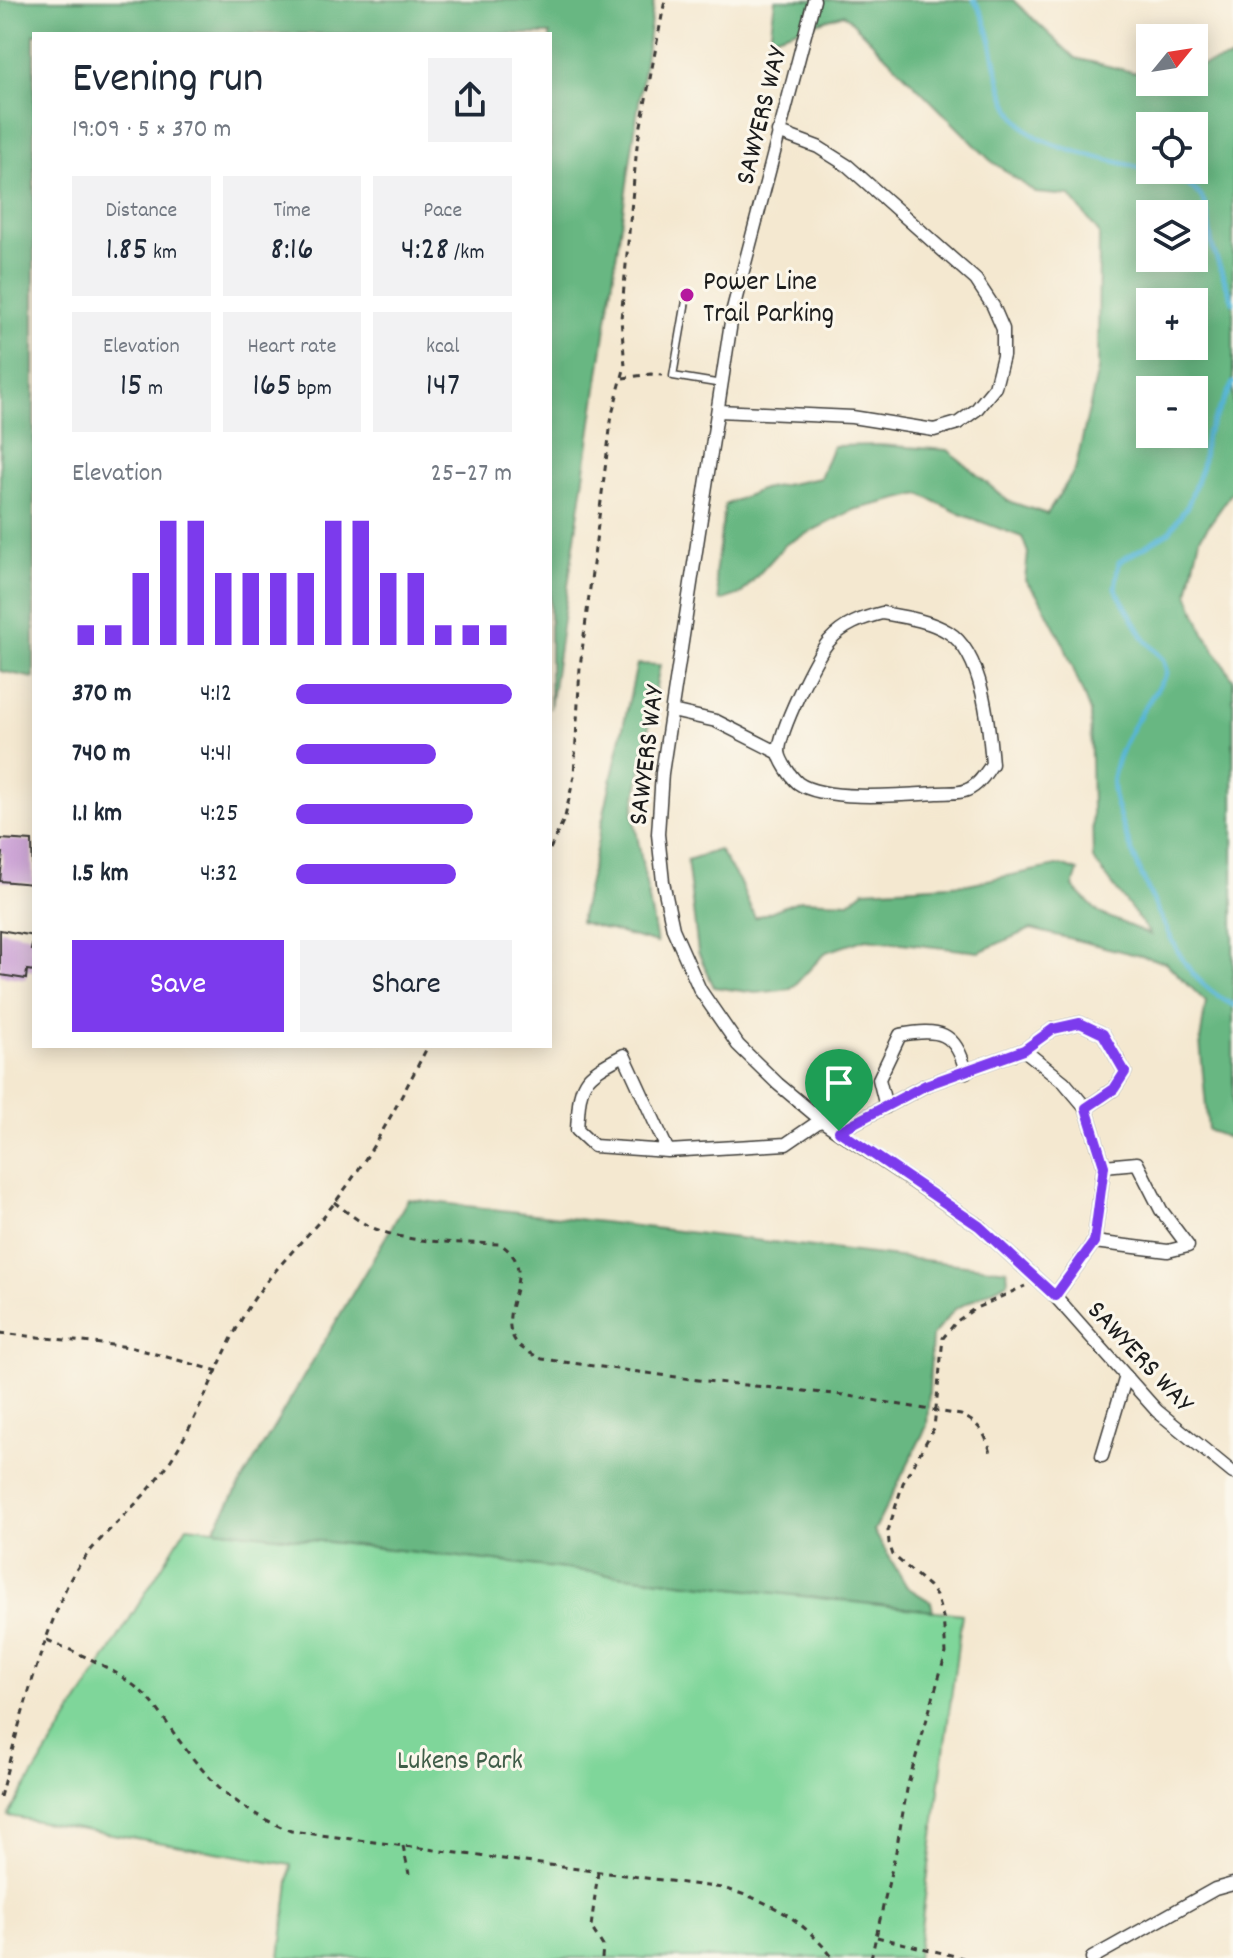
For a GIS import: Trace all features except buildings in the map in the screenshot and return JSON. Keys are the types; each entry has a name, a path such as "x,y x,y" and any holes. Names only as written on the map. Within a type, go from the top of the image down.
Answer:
{"street":[{"name":"SAWYERS WAY","path":"814,0 733,309 662,773 658,834 663,882 673,929 700,990 738,1045 778,1084 821,1120 979,1226 1055,1296 1157,1411 1233,1473"},
{"path":"718,411 852,417 934,430 958,423 976,410 995,387 1003,356 1003,329 976,280 848,166 818,147 778,132"},
{"path":"672,711 716,721 779,753 785,767 798,783 816,790 879,797 966,791 980,780 992,764 990,735 975,665 965,647 951,633 933,625 882,613 863,617 843,628 812,664 779,753"},
{"path":"839,1131 926,1085 1024,1050 1053,1029 1080,1023 1103,1034 1125,1072 1114,1089 1086,1108"},
{"path":"886,1107 879,1079 900,1035 925,1030 943,1034 960,1049 966,1072"},
{"path":"1024,1050 1064,1082 1086,1108 1104,1166 1094,1242 1055,1296"},
{"path":"668,1151 624,1055 593,1071 579,1091 577,1130 594,1146 668,1151 786,1144 821,1120"},
{"path":"1094,1242 1168,1251 1188,1246 1161,1210 1137,1163 1104,1166"},
{"path":"1102,1456 1126,1376"},
{"path":"1092,1958 1215,1889 1233,1884"}],"lane":[{"path":"687,295 673,376 722,384"}],"path":[{"path":"552,845 565,817 574,776 582,651 612,414 625,366 621,319 637,146 665,0"},
{"path":"623,378 651,374 673,376"},
{"path":"0,1797 17,1729 67,1586 83,1560 155,1482 191,1426 258,1294 334,1202 371,1150 427,1048"},
{"path":"334,1202 362,1223 381,1231 408,1238 500,1244 511,1251 519,1268 512,1315 514,1338 526,1351 542,1359 843,1395 961,1415 984,1431 991,1453"},
{"path":"871,1958 908,1784 946,1653 943,1617 936,1596 929,1586 893,1555 889,1543 891,1519 903,1483 932,1433 943,1338 957,1321 974,1309 1037,1280"},
{"path":"0,1333 130,1347 218,1371"},
{"path":"47,1640 106,1665 145,1696 204,1774 229,1798 260,1819 291,1831 722,1888 767,1902 797,1921 833,1958"},
{"path":"403,1846 409,1874"},
{"path":"598,1872 591,1927 603,1946 602,1958"},
{"path":"877,1937 963,1958"}],"green space":[{"path":"0,0 654,0 552,694 552,32 32,32 32,678 0,671"},
{"path":"775,0 1013,0 1075,58 1136,72 1136,96 1208,96 1208,64 1233,58 1233,491 1200,538 1188,593 1204,633 1233,679 1233,1140 1208,1130 1200,1041 1206,1002 1165,962 1031,929 979,952 866,939 826,952 791,989 756,993 714,987 698,952 687,860 719,850 739,881 755,918 800,900 849,902 864,890 968,884 1061,865 1078,871 1073,887 1099,913 1151,935 1093,859 1090,712 1064,645 1039,597 1025,580 1028,553 1022,537 963,515 920,494 853,510 786,544 741,594 720,601 715,574 725,505 762,489 820,478 833,446 879,445 948,450 1008,501 1047,514 1075,470 1098,370 1099,233 1070,196 1036,193 990,160 844,14 770,38"},
{"path":"637,664 660,665 633,813 657,943 580,922"},
{"path":"408,1199 1007,1270 1008,1282 955,1309 932,1336 927,1426 874,1531 907,1587 931,1602 933,1611 214,1529"},
{"name":"Lukens Park","path":"187,1526 962,1614 917,1958 280,1958 291,1865 8,1816"}],"waterway":[{"path":"974,0 989,33 1001,87 1017,119 1031,133 1048,142 1153,171 1194,190 1204,202 1212,245 1233,302"},
{"path":"1233,383 1206,435 1202,466 1188,505 1169,532 1119,562 1115,588 1145,640 1163,659 1167,673 1128,736 1113,777 1119,814 1128,840 1175,945 1199,980 1233,1005"}],"place":[{"name":"Power Line Trail Parking","path":"687,295"}],"route":[{"path":"1080,1023 1103,1034 1125,1072 1114,1089 1086,1108 1104,1166 1094,1242 1055,1296 979,1226 839,1131 926,1085 1024,1050 1053,1029 1080,1023"}]}
